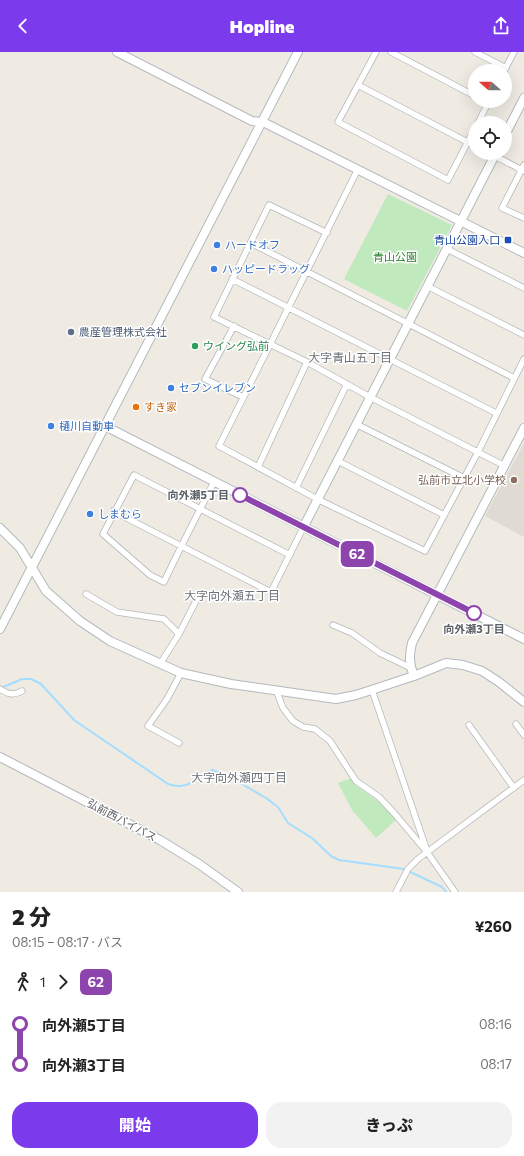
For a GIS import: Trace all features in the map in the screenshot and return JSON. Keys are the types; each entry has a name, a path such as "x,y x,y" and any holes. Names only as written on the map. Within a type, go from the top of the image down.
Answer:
{"street":[{"path":"117,52 252,121 262,122 524,253"},
{"path":"0,629 298,52"},
{"path":"358,85 468,142 448,180 338,122 358,85 376,52"},
{"path":"390,52 468,92"},
{"path":"475,52 496,64"},
{"path":"508,64 514,52"},
{"path":"512,121 524,98"},
{"path":"113,512 271,592 408,322 462,221 490,160"},
{"path":"505,160 523,169 502,208 524,218"},
{"path":"358,170 219,446 319,500 425,551 478,452 524,359"},
{"path":"327,233 269,205 214,317 307,362 370,397 505,466"},
{"path":"251,243 308,270 514,378"},
{"path":"447,249 524,288"},
{"path":"232,280 496,414"},
{"path":"427,286 524,335"},
{"path":"234,326 205,379 244,397"},
{"path":"258,467 307,362"},
{"path":"296,488 347,384"},
{"path":"356,424 464,478"},
{"path":"105,426 524,639"},
{"path":"414,676 409,654 412,643 524,428"},
{"path":"338,461 444,515"},
{"path":"214,482 200,508 180,547 164,582 150,575 103,534 113,512 134,475 200,508 290,554"},
{"path":"0,528 20,548 46,591 80,621 110,641 181,674 231,684 336,699 372,690 414,676 446,663 463,665 482,671 499,682 524,702"},
{"path":"86,594 117,612 164,620 179,634"},
{"path":"160,664 179,634 199,595"},
{"path":"333,625 352,633 385,656 411,668"},
{"path":"180,743 148,726 167,699 181,674"},
{"path":"0,689 15,695 22,691"},
{"path":"276,690 283,708 293,721 303,727 316,729 330,741 356,781 379,797 427,852 455,892"},
{"path":"372,690 427,852"},
{"path":"516,724 524,735"},
{"path":"469,725 514,788"},
{"name":"弘前西バイパス","path":"0,758 160,840 199,864 238,892"},
{"path":"396,892 408,869 427,852 524,780"}],"shaded area":[{"name":"弘前市立北小学校","path":"524,443 524,537 485,516"}],"green space":[{"name":"青山公園","path":"388,194 452,225 407,311 344,279"},
{"path":"351,778 355,785 385,806 396,820 376,838 352,810 338,783"}],"waterway":[{"path":"1,688 22,679 31,679 41,684 74,720 168,784 175,786 186,785 212,770 230,777 266,798 278,807 288,823 312,838 331,856 339,860 404,869 442,887 446,892"}],"bus line":[{"name":"62","path":"240,495 474,613"}],"place":[{"name":"青山公園入口","path":"508,240"},
{"name":"ハードオフ","path":"217,245"},
{"name":"ハッピードラッグ","path":"214,269"},
{"name":"農産管理株式会社","path":"71,332"},
{"name":"ウイング弘前","path":"195,346"},
{"name":"セブンイレブン","path":"171,388"},
{"name":"すき家","path":"136,407"},
{"name":"樋川自動車","path":"51,426"},
{"name":"弘前市立北小学校","path":"514,480"},
{"name":"向外瀬5丁目","path":"240,495"},
{"name":"しまむら","path":"90,514"},
{"name":"向外瀬3丁目","path":"474,613"}],"district":[{"name":"大字青山五丁目","path":"350,358"},
{"name":"大字向外瀬五丁目","path":"232,596"},
{"name":"大字向外瀬四丁目","path":"239,778"}]}
